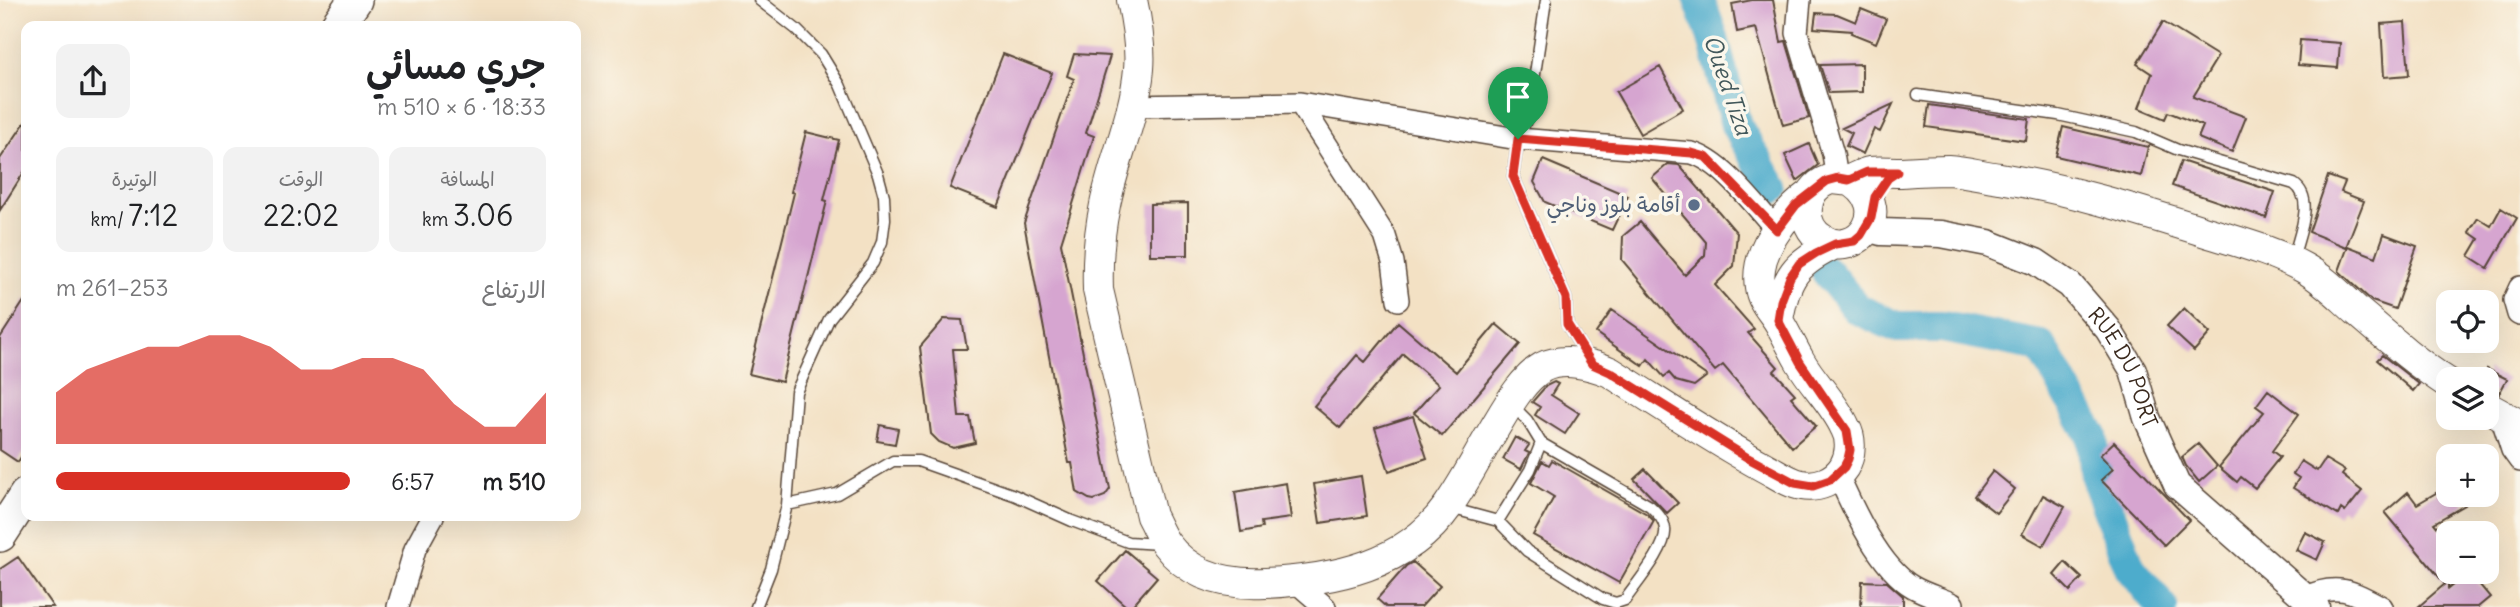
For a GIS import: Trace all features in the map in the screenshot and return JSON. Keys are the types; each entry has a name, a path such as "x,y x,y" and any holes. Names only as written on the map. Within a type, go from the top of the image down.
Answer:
{"main road":[{"path":"340,21 355,0"},
{"path":"1132,0 1139,33 1139,70 1105,205 1097,253 1098,290 1151,516 1166,544 1185,564 1209,578 1249,584 1296,582 1352,571 1392,556 1420,538 1447,508 1527,382 1544,367 1563,363 1592,364 1610,372 1748,458 1795,483 1813,486 1830,480 1844,467 1850,450 1847,431 1800,362 1778,320 1762,299 1759,272 1765,252 1777,230 1796,205 1818,186 1867,172 1950,170 2054,187 2169,220 2293,262 2325,282 2395,344 2436,374"},
{"path":"1778,320 1781,301 1790,277 1799,264 1835,244 1854,241 1869,218 1880,187 1897,172"},
{"path":"1843,179 1860,186 1868,195 1869,218"},
{"path":"1811,194 1807,219 1822,240 1835,244"},
{"path":"0,535 21,503"}],"street":[{"path":"1800,0 1797,33 1843,179"},
{"path":"1300,103 1385,236 1393,262 1398,300"},
{"path":"1132,106 1300,103 1518,139 1692,153 1706,157 1777,230"},
{"name":"RUE DU PORT","path":"1869,218 1881,232 1941,234 1989,243 2036,262 2070,285 2108,329 2133,369 2147,418 2177,485 2311,602"},
{"path":"2520,287 2514,300 2520,315"},
{"path":"2503,416 2512,450 2520,461"},
{"path":"1838,475 1857,518 1896,575 1913,587 1953,604"},
{"path":"398,607 415,549 430,521"},
{"path":"1296,582 1325,607"},
{"path":"2311,602 2316,592 2340,589 2351,591 2382,607"}],"lane":[{"path":"756,607 771,569 787,505 796,392 829,319 873,263 882,242 885,219 884,196 878,174 840,85 821,54 796,29 759,0"},
{"path":"1546,0 1529,114 1518,139 1513,176 1566,298 1567,324 1592,364"},
{"path":"1917,95 2058,115 2136,132 2178,150 2294,184 2301,190 2305,203 2293,262"},
{"path":"1447,508 1498,521 1527,551 1603,599 1616,603 1625,600 1663,544 1666,530 1661,517 1650,506 1541,443 1527,420 1511,404"},
{"path":"1498,521 1531,470 1541,443"},
{"path":"787,505 837,494 893,461 918,461 1014,495 1128,542 1166,544"}],"building":[{"path":"1773,0 1781,42 1786,41 1809,118 1783,125 1756,28 1737,32 1732,4"},
{"path":"1861,9 1886,19 1876,43 1851,33 1852,31 1814,28 1816,13 1837,14 1856,22"},
{"path":"2163,22 2218,56 2193,97 2246,117 2232,152 2198,138 2203,126 2168,112 2165,119 2139,108 2152,74 2137,64"},
{"path":"2405,22 2409,75 2384,77 2381,24"},
{"path":"2300,40 2340,43 2338,68 2298,65"},
{"path":"1003,54 1052,73 998,207 950,188"},
{"path":"1074,54 1110,56 1086,133 1094,136 1061,243 1110,489 1105,496 1094,500 1077,492 1072,463 1069,463 1024,223 1074,79 1067,76"},
{"path":"1862,64 1862,92 1829,93 1820,65"},
{"path":"1660,67 1683,109 1640,134 1616,92"},
{"path":"1893,104 1880,132 1874,129 1863,154 1846,146 1852,133 1842,128"},
{"path":"1929,105 2029,119 2026,141 1926,127"},
{"path":"2063,127 2148,147 2141,176 2056,156"},
{"path":"21,128 21,177 0,210 0,159"},
{"path":"806,132 839,140 824,200 827,201 782,382 749,374 794,193 791,192"},
{"path":"1809,144 1818,165 1797,181 1785,155"},
{"path":"1543,160 1628,196 1612,230 1545,202 1534,182"},
{"path":"2181,161 2275,192 2266,218 2172,186"},
{"path":"1668,164 1679,165 1737,233 1734,266 1715,285 1754,329 1748,333 1778,367 1774,371 1795,394 1791,397 1816,426 1792,447 1723,365 1715,371 1622,260 1623,236 1640,222 1685,275 1705,255 1706,242 1652,178"},
{"path":"2328,176 2345,182 2341,192 2364,201 2346,247 2309,232"},
{"path":"1188,203 1188,255 1150,255 1150,204"},
{"path":"2501,208 2517,218 2488,268 2469,256 2479,239 2469,232 2478,218 2491,226"},
{"path":"2384,234 2417,246 2395,309 2372,301 2339,271 2348,246 2376,257"},
{"path":"21,306 21,457 18,462 0,450 0,338"},
{"path":"2184,308 2210,333 2194,351 2167,326"},
{"path":"1612,310 1707,376 1694,386 1676,381 1669,373 1664,377 1648,359 1643,366 1596,333"},
{"path":"944,319 962,320 967,349 953,349 959,417 970,417 975,443 953,448 939,442 931,434 920,347"},
{"path":"1398,322 1456,372 1496,324 1520,344 1442,436 1414,413 1439,385 1403,354 1340,428 1314,406 1357,355 1365,362"},
{"path":"2382,355 2419,384 2413,391 2377,360"},
{"path":"2499,375 2507,379 2499,394"},
{"path":"1554,382 1558,384 1551,395 1579,413 1565,434 1535,415 1540,407 1532,402 1546,386"},
{"path":"2268,390 2299,414 2272,451 2280,457 2255,488 2241,477 2237,482 2219,467 2264,412 2256,406"},
{"path":"1413,416 1427,458 1389,471 1375,428"},
{"path":"880,425 898,429 895,444 877,441"},
{"path":"1515,437 1529,445 1525,451 1529,453 1521,469 1503,459"},
{"path":"2114,442 2189,520 2164,545 2101,480 2113,469 2100,455"},
{"path":"2198,444 2217,466 2199,482 2182,457"},
{"path":"2325,459 2345,471 2342,475 2362,491 2345,512 2341,509 2338,515 2293,488 2299,478 2293,474 2301,461 2317,471"},
{"path":"1552,460 1647,514 1654,521 1619,583 1533,535 1554,497 1531,483 1542,461 1549,465"},
{"path":"1645,469 1678,503 1667,513 1634,479"},
{"path":"1993,471 2015,489 1996,513 1974,496"},
{"path":"1361,476 1367,516 1320,523 1314,484"},
{"path":"1286,483 1291,518 1261,522 1262,528 1241,532 1235,492"},
{"path":"2408,492 2417,504 2436,493 2436,507 2462,507 2434,523 2436,573 2385,512"},
{"path":"2043,495 2065,507 2043,546 2022,534"},
{"path":"2305,532 2325,542 2317,560 2296,550"},
{"path":"1125,550 1157,577 1131,607 1127,607 1098,581"},
{"path":"18,557 53,607 0,607 0,569"},
{"path":"1413,562 1440,586 1421,607 1386,607 1377,599 1406,566"},
{"path":"2065,562 2082,578 2070,591 2054,575"},
{"path":"1862,581 1887,582 1903,596 1903,607 1861,607"},
{"path":"2445,584 2448,584 2448,589 2454,584 2479,584 2490,597 2478,607 2418,607"}],"waterway":[{"name":"Oued Tiza","path":"1699,0 1712,35 1736,125 1773,188"},
{"path":"1827,272 1857,309 1897,327 1942,327 2041,346 2092,436 2096,477 2130,568 2162,607"}],"place":[{"name":"أقامة بلوز وناجي","path":"1694,205"}],"route":[{"path":"1518,139 1692,153 1706,157 1777,230 1796,205 1827,181 1838,178 1849,180 1867,172 1897,172 1880,187 1871,218 1861,235 1854,241 1835,244 1799,264 1790,277 1781,301 1778,320 1800,362 1843,423 1850,440 1848,459 1838,475 1813,486 1795,483 1748,458 1610,372 1592,364 1567,324 1566,298 1513,176 1518,139"}]}
